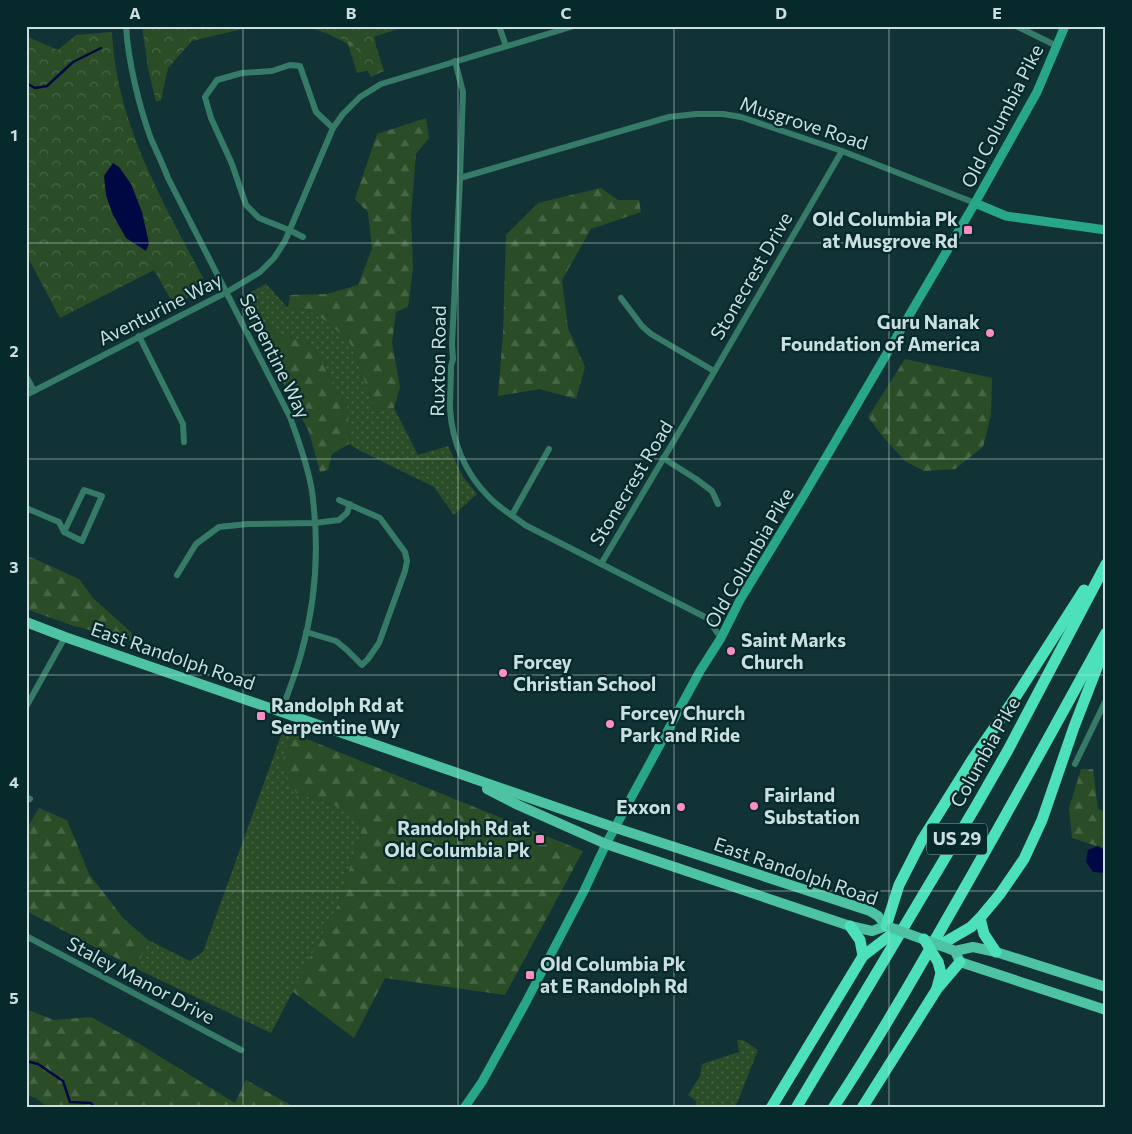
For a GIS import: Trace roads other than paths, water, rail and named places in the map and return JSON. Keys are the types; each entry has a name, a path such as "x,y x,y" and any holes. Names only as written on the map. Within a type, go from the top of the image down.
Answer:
{"highway":[{"path":"771,1108 863,956 891,930 899,885 922,840 972,760 1013,701 1106,558"},
{"name":"Columbia Pike","path":"796,1108 976,806 1106,564"},
{"name":"US 29","path":"833,1108 924,959 1029,775 1106,632"},
{"path":"948,948 958,935 971,927 980,918 1012,878 1024,859 1042,820 1074,727 1106,645"},
{"path":"980,918 984,934 996,952"},
{"path":"850,926 860,940 863,956"},
{"path":"924,939 938,962 941,973 937,989"},
{"path":"862,1108 937,989 960,962"}],"main road":[{"name":"Old Columbia Pike","path":"464,1108 482,1082 525,1004 584,891 606,844 702,668 721,638 740,600 804,495 975,203 1037,92 1065,26"},
{"name":"Musgrove Road","path":"975,203 1006,216 1106,230"},
{"name":"East Randolph Road","path":"26,622 616,828 870,911 878,916 891,930"},
{"name":"East Randolph Road","path":"450,770 518,805 606,844 850,926 872,930 891,930"},
{"path":"891,930 948,948 973,947 996,952 1106,988"},
{"path":"948,948 960,962 1106,1010"}],"street":[{"name":"Serpentine Way","path":"126,26 137,92 151,138 168,178 290,417 300,445 311,487 317,560 314,590 301,655 282,712"},
{"path":"499,26 506,46"},
{"name":"Aventurine Way","path":"26,394 227,292 260,272 274,258 285,241 333,128 343,114 360,97 381,84 574,26"},
{"path":"1016,26 1056,46"},
{"name":"Ruxton Road","path":"455,61 463,92 450,409 456,445 470,474 487,496 503,510 524,525 706,618 721,638"},
{"path":"303,237 259,218 246,205 232,164 211,118 205,97 217,80 242,72 272,71 290,64 300,66 316,112 333,128"},
{"name":"Musgrove Road","path":"460,178 669,118 696,114 723,114 741,118 842,151 975,203"},
{"name":"Stonecrest Drive","path":"688,417 842,151"},
{"path":"621,298 642,326 651,334 714,371"},
{"path":"139,336 183,424 184,442"},
{"path":"26,376 34,391"},
{"name":"Stonecrest Road","path":"601,564 688,417"},
{"path":"512,515 549,449"},
{"path":"663,458 712,491 718,504"},
{"path":"26,508 59,522 64,532 82,541 102,496 84,490 64,532"},
{"path":"306,632 336,641 362,665 379,643 405,571 405,552 380,518 339,500"},
{"path":"177,575 196,544 219,527 248,524 315,523 339,520 347,513 350,504"},
{"path":"26,707 65,637"},
{"path":"1075,764 1106,700"},
{"name":"Staley Manor Drive","path":"26,936 242,1050"}],"waterway":[{"path":"26,83 35,88 47,86 73,62 101,48"},
{"path":"26,1061 38,1064 63,1081 70,1102 91,1103 95,1108"}],"place":[{"name":"Old Columbia Pk at Musgrove Rd","path":"968,230"},
{"name":"Guru Nanak Foundation of America","path":"990,333"},
{"name":"Saint Marks Church","path":"731,651"},
{"name":"Forcey Christian School","path":"503,673"},
{"name":"Randolph Rd at Serpentine Wy","path":"261,716"},
{"name":"Forcey Church Park and Ride","path":"610,724"},
{"name":"Fairland Substation","path":"754,806"},
{"name":"Exxon","path":"681,807"},
{"name":"Randolph Rd at Old Columbia Pk","path":"540,839"},
{"name":"Old Columbia Pk at E Randolph Rd","path":"530,975"}]}
